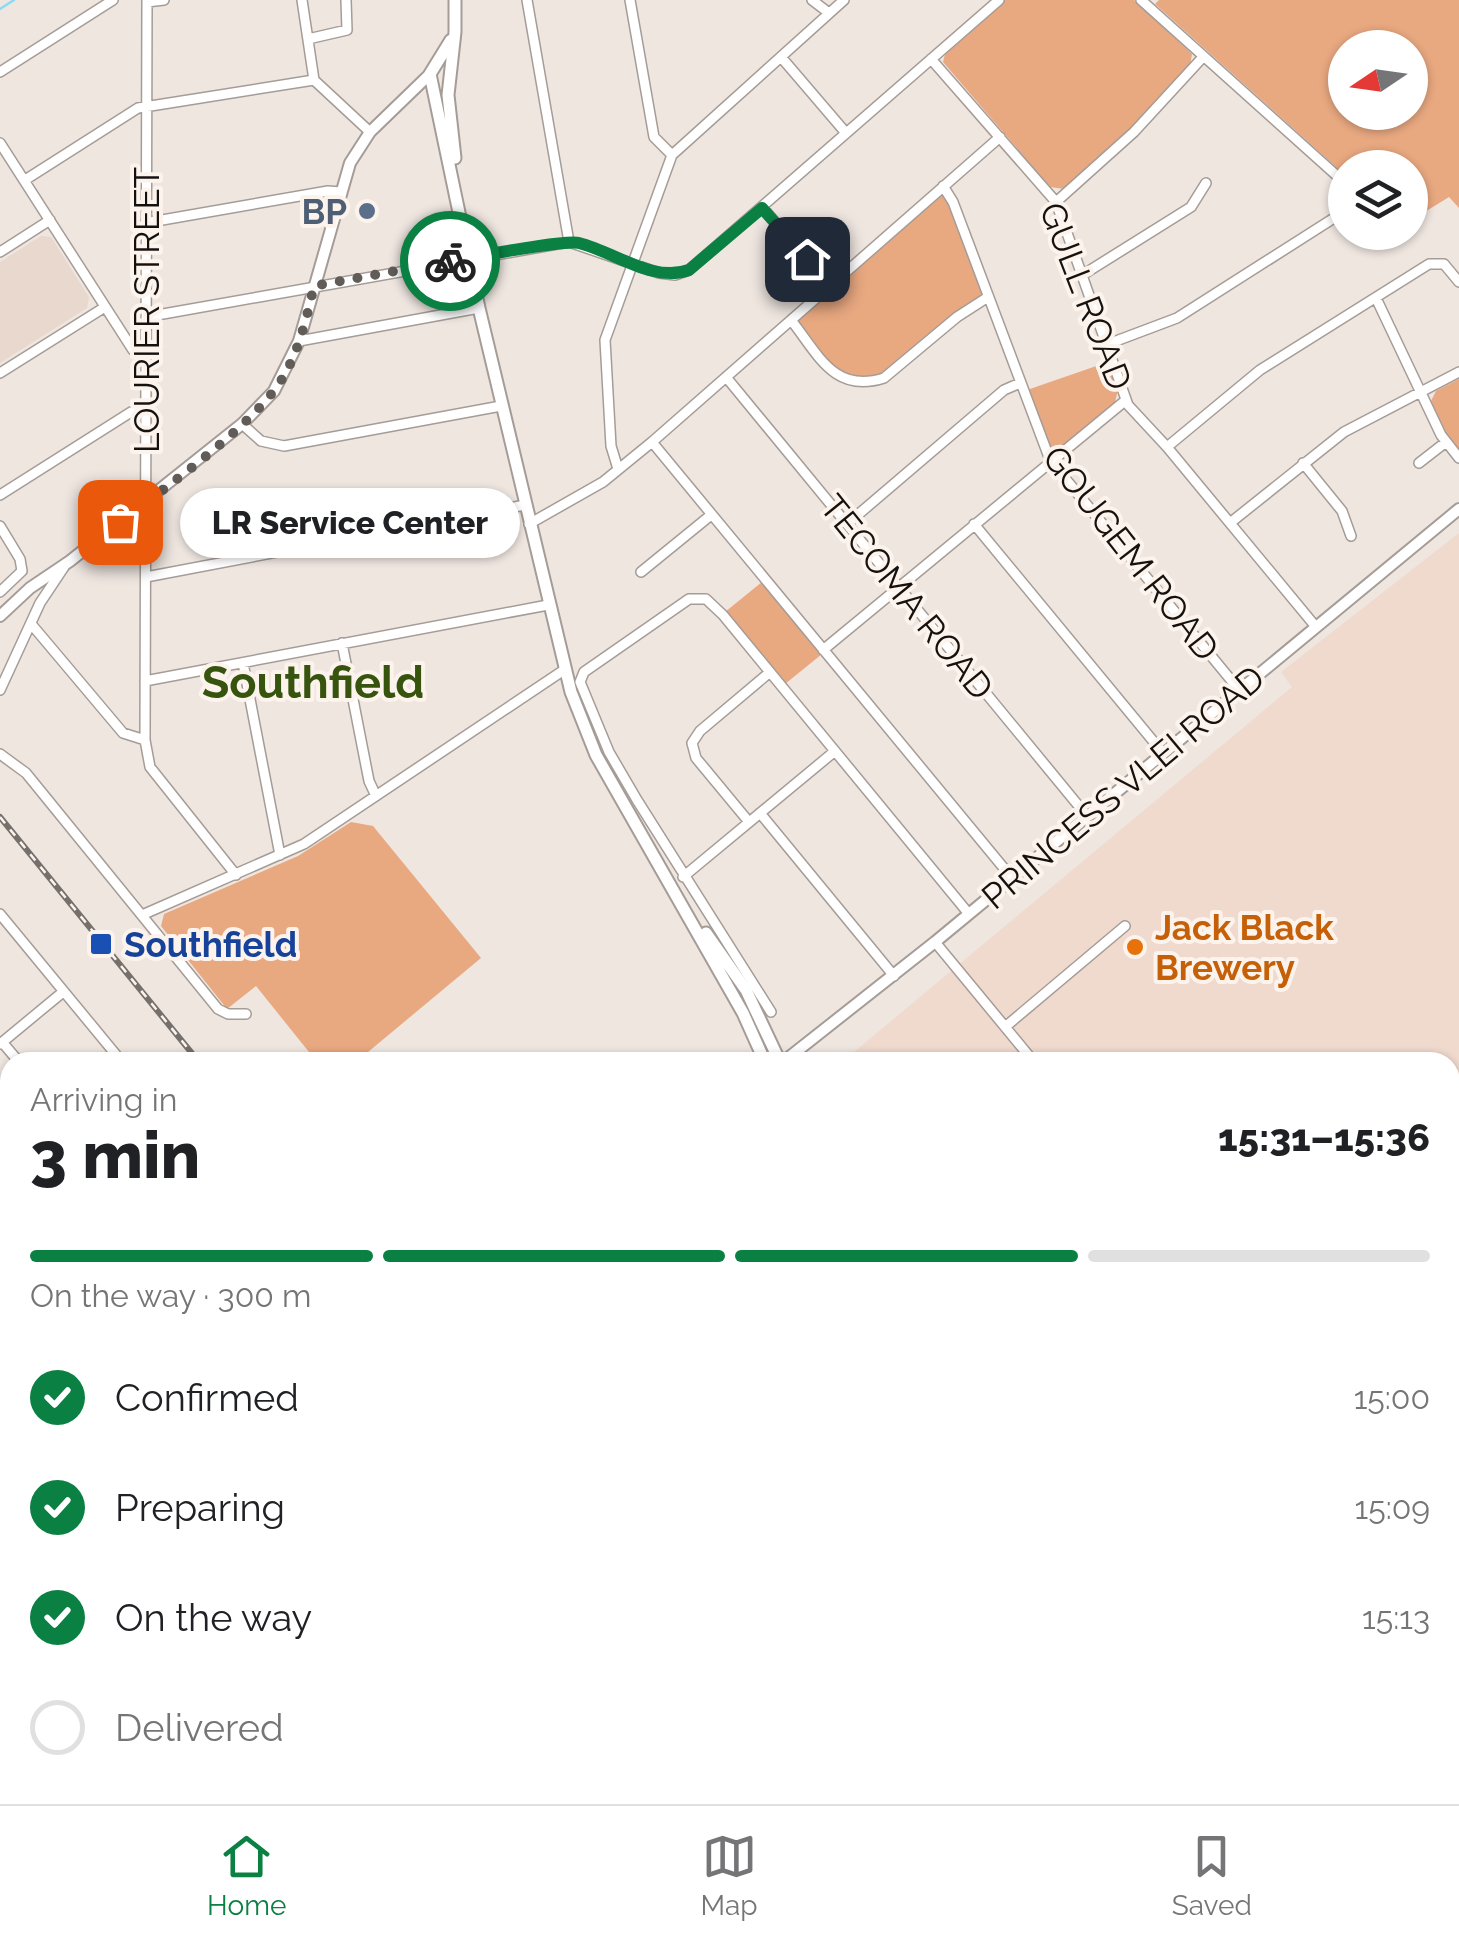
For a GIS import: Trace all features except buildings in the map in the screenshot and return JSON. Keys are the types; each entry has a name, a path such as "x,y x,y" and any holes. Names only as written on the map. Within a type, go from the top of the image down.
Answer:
{"main road":[{"path":"455,0 456,32 449,88 460,212"},
{"path":"456,32 430,74 479,308 564,670 596,755 743,1013 760,1052"},
{"path":"430,74 449,88"},
{"path":"674,888 746,990 776,1052"}],"street":[{"path":"0,72 113,0"},
{"path":"147,1 164,0"},
{"path":"302,0 314,80 370,132"},
{"path":"308,39 347,30 346,0"},
{"path":"527,0 570,242"},
{"path":"630,0 654,137 672,155"},
{"path":"812,0 828,13"},
{"path":"618,469 611,446 605,340 672,155 844,0"},
{"path":"146,316 570,242 659,273 675,275 689,270 998,0"},
{"path":"1142,0 1328,167"},
{"name":"LOURIER STREET","path":"145,740 147,1"},
{"path":"781,57 846,132"},
{"path":"1056,202 1134,132 1203,57"},
{"name":"GULL ROAD","path":"932,59 1056,202 1126,400 1316,627"},
{"path":"0,616 30,588 70,561 242,424 274,391 299,342 350,163 370,132 430,74"},
{"path":"24,180 131,111 314,80"},
{"path":"529,524 570,502 652,442 1000,137"},
{"path":"0,142 133,350 146,354"},
{"path":"1084,274 1192,207 1206,183"},
{"name":"GOUGEM ROAD","path":"943,186 953,202 1050,460 1240,692"},
{"path":"146,223 328,191 341,192"},
{"path":"762,208 829,285"},
{"path":"0,252 50,220"},
{"path":"1108,344 1176,318 1328,222"},
{"path":"1167,447 1260,370 1437,262 1444,264 1459,282"},
{"path":"791,320 832,372 855,384 870,383 884,378 957,318 988,298"},
{"path":"1376,298 1421,394 1446,442 1459,458"},
{"path":"0,374 105,306"},
{"path":"299,342 479,308"},
{"path":"1230,523 1344,432 1459,372"},
{"name":"TECOMA ROAD","path":"726,377 1087,816"},
{"path":"847,524 1004,390 1020,383"},
{"path":"823,650 1126,400"},
{"path":"242,424 261,441 284,446 502,406"},
{"path":"0,495 131,412 145,411"},
{"path":"652,442 1012,878"},
{"path":"1419,464 1446,442"},
{"path":"1303,463 1342,511 1351,536"},
{"path":"146,577 525,505"},
{"name":"PRINCESS VLEI ROAD","path":"794,1052 894,976 1459,508"},
{"path":"641,572 711,515"},
{"path":"974,524 1164,754"},
{"path":"0,526 17,553 22,571 0,592"},
{"path":"0,690 50,584 70,561"},
{"path":"771,1012 683,877 609,752 579,679 695,596 712,602 969,914"},
{"path":"146,681 548,606"},
{"path":"32,625 123,734 145,740 150,767 236,875"},
{"path":"342,643 369,781 376,796"},
{"path":"243,663 280,855"},
{"path":"142,915 304,844 564,670"},
{"path":"749,822 696,758 692,744 700,730 770,672"},
{"path":"683,877 835,751"},
{"path":"0,754 26,773 218,1009 228,1014 246,1014"},
{"path":"760,814 894,976"},
{"path":"0,914 114,1052"},
{"path":"1006,1027 1125,926"},
{"path":"935,942 1026,1052"},
{"path":"1,1043 63,992"}],"shaded area":[{"path":"1004,0 1134,0 1192,54 1190,66 1141,119 1064,189 1050,187 943,62 946,50"},
{"path":"1159,0 1459,0 1459,208 1449,197 1428,210 1428,150 1328,150 1328,160 1155,4"},
{"path":"943,186 988,297 884,378 843,379 791,320"},
{"path":"41,236 51,237 89,297 87,308 0,363 0,262"},
{"path":"1108,362 1118,390 1115,402 1061,447 1050,447 1027,390"},
{"path":"1459,379 1459,449 1445,431 1431,401 1436,391"},
{"path":"1459,533 1459,1052 854,1052 1292,687 1281,672"},
{"path":"762,582 822,654 785,684 725,612"},
{"path":"351,822 373,826 481,958 368,1052 309,1052 256,986 227,1009 161,926 164,914 298,856"}],"waterway":[{"path":"0,9 14,0"}],"railway":[{"path":"0,817 191,1052"}],"way so far":[{"path":"120,522 242,424 274,391 299,342 314,286 450,261"}],"place":[{"name":"BP","path":"367,211"},
{"name":"LR Service Center","path":"120,522"},
{"name":"Southfield","path":"101,944"},
{"name":"Jack Black Brewery","path":"1135,947"}],"district":[{"name":"Southfield","path":"313,682"}],"route":[{"path":"450,261 573,242 659,273 675,275 689,270 762,208 807,259"}]}
